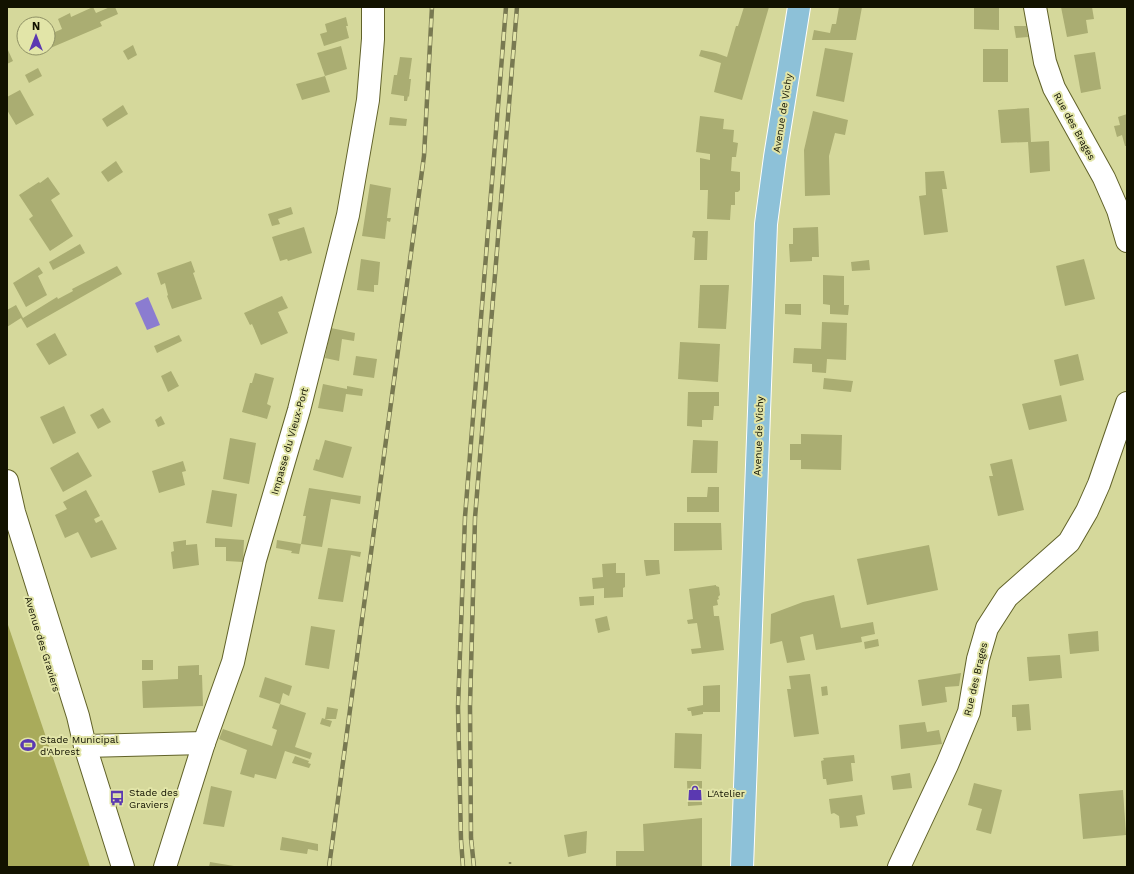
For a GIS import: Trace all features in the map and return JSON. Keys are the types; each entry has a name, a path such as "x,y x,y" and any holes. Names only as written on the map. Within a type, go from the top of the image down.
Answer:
{"main road":[{"name":"Avenue de Vichy","path":"742,867 766,224 799,7"}],"street":[{"name":"Impasse du Vieux-Port","path":"165,867 204,743 233,662 254,560 299,410 348,215 368,100 373,39 373,7"},
{"name":"Rue des Brages","path":"1035,7 1045,62 1054,88 1104,178 1118,210 1127,241"},
{"name":"Rue des Brages","path":"899,867 947,765 969,712 978,659 987,628 1007,597 1069,542 1087,512 1099,484 1127,403"},
{"name":"Avenue des Graviers","path":"7,481 14,512 78,716 85,746 123,867"},
{"path":"85,746 204,743"}],"path":[{"path":"510,862 510,867"}],"shaded area":[{"path":"148,297 160,325 147,330 135,303"},
{"name":"Stade Municipal d'Abrest","path":"7,622 90,867 7,867"}],"building":[{"path":"93,7 96,13 110,7 115,7 118,14 100,22 102,26 56,46 56,32 62,29 58,19 70,13 71,17"},
{"path":"744,7 769,7 742,100 714,92 721,63 699,56 701,50 727,57 736,26 738,26"},
{"path":"839,7 862,7 856,40 812,40 814,30 830,33 832,24 836,24"},
{"path":"974,7 999,7 999,30 974,29"},
{"path":"1061,7 1092,7 1094,19 1086,20 1088,33 1067,37"},
{"path":"346,17 348,26 346,26 349,38 324,46 320,34 327,32 325,24"},
{"path":"1014,26 1026,26 1028,37 1016,38"},
{"path":"133,45 137,55 128,60 123,51"},
{"path":"341,46 347,69 325,76 317,53"},
{"path":"7,48 13,61 7,64"},
{"path":"825,48 853,53 844,102 816,96"},
{"path":"983,49 1008,49 1008,82 983,82"},
{"path":"1095,52 1101,89 1081,93 1074,55"},
{"path":"400,57 412,58 409,79 411,79 409,97 408,96 407,101 404,101 404,96 391,94 394,75 397,75"},
{"path":"38,68 42,76 29,83 25,75"},
{"path":"325,76 330,92 302,100 296,84"},
{"path":"20,90 34,115 16,125 7,110 7,97"},
{"path":"123,105 128,114 107,127 102,119"},
{"path":"1029,108 1031,142 1049,141 1050,171 1030,173 1028,142 1001,143 998,110"},
{"path":"813,111 848,120 845,135 835,133 829,156 830,195 805,196 804,150"},
{"path":"1127,114 1127,146 1125,146 1122,135 1117,137 1114,126 1120,125 1118,117"},
{"path":"700,116 724,119 723,129 734,130 733,142 738,143 736,157 732,157 731,171 740,172 740,190 735,192 735,205 731,205 730,220 707,219 708,190 700,190 700,158 710,160 710,154 696,152"},
{"path":"390,117 407,119 406,126 389,125"},
{"path":"116,161 123,172 108,182 101,172"},
{"path":"944,171 947,189 942,189 948,232 924,235 919,196 926,195 925,172"},
{"path":"48,177 60,194 51,200 73,236 50,251 29,219 33,216 19,195"},
{"path":"370,184 391,188 387,218 391,218 390,222 387,221 385,239 362,236"},
{"path":"291,207 293,214 278,219 280,224 272,226 268,214"},
{"path":"304,227 312,253 288,261 287,259 280,261 272,237"},
{"path":"818,227 819,257 812,257 812,261 790,262 789,244 793,244 793,228"},
{"path":"693,231 708,231 707,260 694,260 695,238 692,237"},
{"path":"80,244 85,253 53,270 49,262"},
{"path":"361,259 380,262 378,285 374,285 374,292 357,290"},
{"path":"1084,259 1095,299 1065,306 1056,266"},
{"path":"869,260 870,270 852,271 851,262"},
{"path":"191,261 195,272 193,273 202,299 172,309 167,296 165,283 161,285 157,273"},
{"path":"117,266 122,274 27,328 21,318 7,327 7,310 16,305 23,318 57,297 58,299 73,291 72,289"},
{"path":"39,267 43,273 38,276 47,295 26,307 13,283"},
{"path":"823,275 844,276 844,305 849,305 848,315 830,314 830,305 823,304"},
{"path":"700,285 729,285 726,329 698,328"},
{"path":"282,296 288,308 278,312 288,333 261,345 252,324 250,325 244,313"},
{"path":"785,304 801,304 801,315 785,314"},
{"path":"822,322 847,323 846,360 827,359 826,373 812,372 812,364 793,363 794,348 821,349"},
{"path":"331,328 355,333 354,341 342,339 339,361 325,358"},
{"path":"55,333 67,355 49,365 36,344"},
{"path":"179,335 182,341 157,353 154,346"},
{"path":"680,342 720,344 718,382 678,379"},
{"path":"1078,354 1084,380 1060,386 1054,360"},
{"path":"356,356 377,359 374,378 353,375"},
{"path":"171,371 179,386 168,392 161,376"},
{"path":"255,373 274,378 267,404 271,406 267,419 242,412 250,383 252,383"},
{"path":"824,378 853,381 851,392 823,389"},
{"path":"323,384 347,389 347,386 363,389 362,396 346,394 343,412 318,408"},
{"path":"688,392 719,392 719,406 714,406 713,420 702,420 702,427 687,426"},
{"path":"1061,395 1067,421 1029,430 1022,404"},
{"path":"64,406 76,433 53,444 40,417"},
{"path":"103,408 111,422 98,429 90,415"},
{"path":"161,416 165,424 158,427 155,420"},
{"path":"801,434 842,435 841,470 801,469 801,460 790,460 790,444 801,444"},
{"path":"230,438 256,443 249,484 223,479"},
{"path":"325,440 352,447 343,478 313,470 316,459 319,460"},
{"path":"693,440 718,441 717,473 691,473"},
{"path":"78,452 92,476 63,492 50,468"},
{"path":"1012,459 1024,510 998,516 989,476 993,476 990,464"},
{"path":"183,461 186,471 182,472 185,485 159,493 152,471"},
{"path":"708,487 719,487 719,512 687,512 687,497 707,497"},
{"path":"309,488 361,496 360,504 331,499 322,547 301,544 306,516 303,516"},
{"path":"86,490 100,516 94,519 96,523 102,520 117,549 91,558 78,532 65,538 55,515 67,509 63,502"},
{"path":"212,490 237,494 232,527 206,523"},
{"path":"674,523 721,523 722,550 674,551"},
{"path":"215,538 244,540 243,562 226,561 226,547 215,547"},
{"path":"186,540 186,545 197,544 199,565 173,569 171,552 174,551 173,542"},
{"path":"277,540 301,544 299,554 276,548"},
{"path":"929,545 938,590 867,605 857,559"},
{"path":"328,548 361,552 360,557 351,555 343,602 318,599"},
{"path":"644,560 659,560 660,574 646,576"},
{"path":"616,563 616,573 625,573 623,597 604,598 604,588 593,589 592,578 603,577 602,564"},
{"path":"716,585 719,587 720,595 718,597 719,599 717,600 718,605 713,606 714,616 719,616 724,650 692,654 691,649 701,648 697,623 688,624 687,620 693,619 689,589"},
{"path":"834,595 841,628 873,622 875,634 861,637 862,642 816,650 813,634 800,637 805,660 787,663 782,641 770,644 771,614 803,602"},
{"path":"594,596 594,605 580,606 579,597"},
{"path":"607,616 610,630 598,633 595,619"},
{"path":"311,626 335,630 329,669 305,665"},
{"path":"1098,631 1099,651 1070,654 1068,634"},
{"path":"878,639 879,646 865,649 864,642"},
{"path":"1060,655 1062,678 1029,681 1027,657"},
{"path":"142,660 153,660 153,670 142,670"},
{"path":"199,665 199,675 202,675 203,706 143,708 142,681 178,679 178,666"},
{"path":"961,673 959,686 945,687 947,702 922,706 918,680"},
{"path":"810,674 819,734 794,737 787,689 791,689 789,676"},
{"path":"265,677 292,686 289,696 283,693 280,704 259,697"},
{"path":"720,685 720,712 703,712 703,714 692,716 691,711 688,711 687,708 703,705 703,686"},
{"path":"827,686 828,695 822,696 821,687"},
{"path":"280,704 306,713 295,747 312,753 310,759 285,751 276,779 255,774 254,778 240,774 247,750 219,739 223,729 272,746 277,730 272,728"},
{"path":"1029,704 1031,730 1017,731 1016,717 1012,717 1012,705"},
{"path":"327,707 338,709 336,719 325,719"},
{"path":"322,718 332,721 330,727 320,724"},
{"path":"925,722 927,732 939,730 942,744 901,749 899,725"},
{"path":"675,733 702,734 701,769 674,768"},
{"path":"854,755 855,763 851,763 853,781 827,785 826,779 823,779 821,761 824,760 823,758"},
{"path":"295,756 309,761 308,763 311,764 309,768 292,763"},
{"path":"910,773 912,788 893,790 891,776"},
{"name":"L'Atelier","path":"687,781 702,781 702,805 688,806"},
{"path":"974,783 1002,790 991,834 976,830 982,809 968,805"},
{"path":"211,786 232,791 224,827 203,824"},
{"path":"1123,790 1126,835 1083,839 1079,794"},
{"path":"862,795 865,814 856,816 858,826 840,828 839,816 834,813 831,814 829,799"},
{"path":"702,818 702,867 616,867 616,851 644,851 643,824"},
{"path":"587,831 586,853 568,857 564,835"},
{"path":"282,837 318,844 318,851 308,849 307,854 280,850"},
{"path":"210,862 234,866 234,867 209,867"}],"railway":[{"path":"329,867 424,156 432,7"},
{"path":"463,867 458,707 465,517 506,7"},
{"path":"474,867 471,838 470,706 475,518 517,7"}],"place":[{"name":"Stade Municipal d'Abrest","path":"28,745"},
{"name":"L'Atelier","path":"695,793"},
{"name":"Stade des Graviers","path":"117,798"}]}
